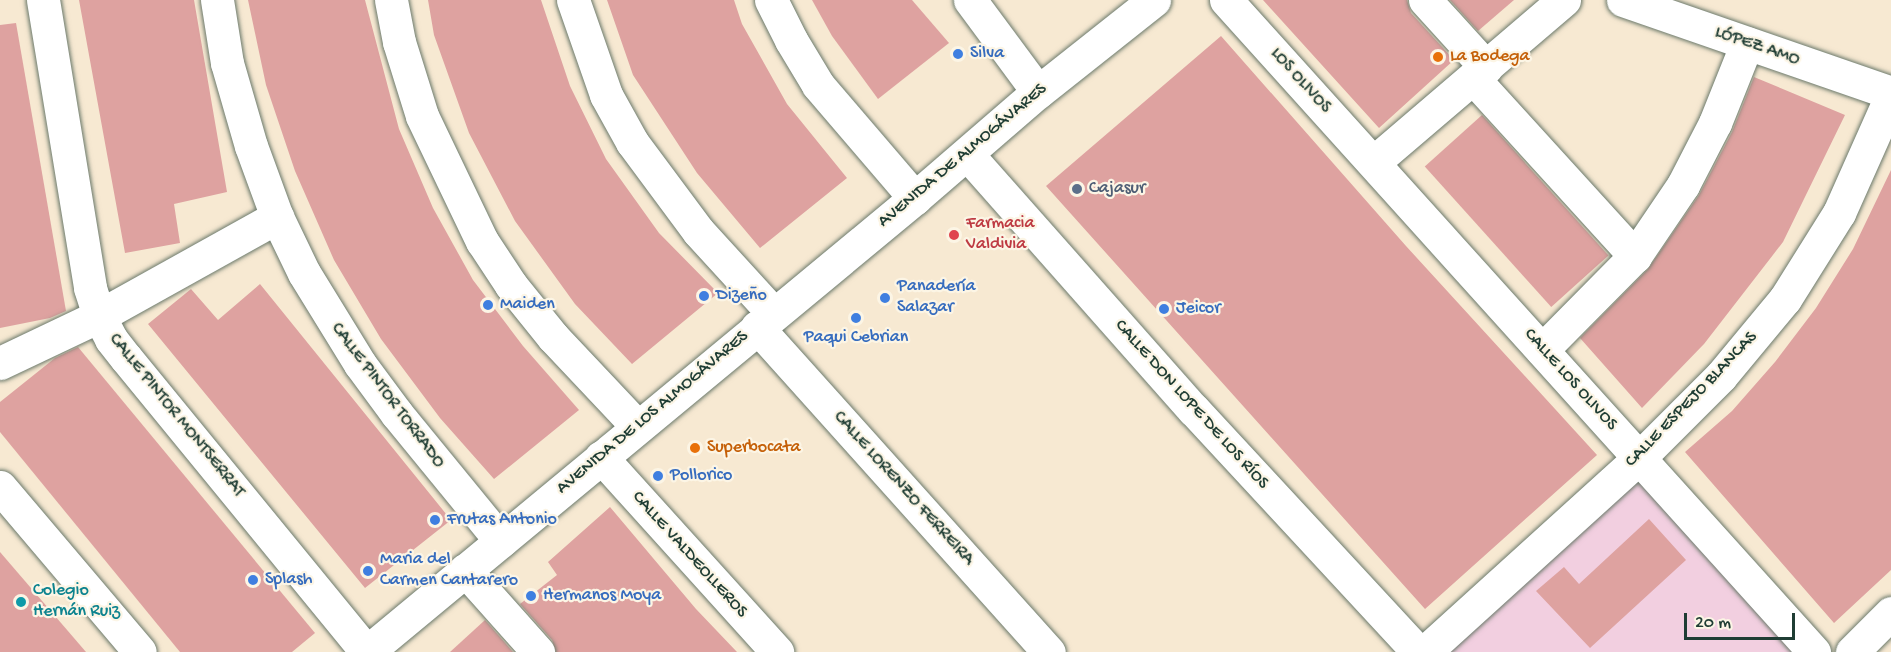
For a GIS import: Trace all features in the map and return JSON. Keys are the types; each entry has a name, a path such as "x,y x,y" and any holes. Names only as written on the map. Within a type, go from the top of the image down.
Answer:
{"street":[{"name":"CALLE PINTOR MONTSERRAT","path":"43,0 90,288 99,316 111,339 126,358 367,652"},
{"name":"CALLE PINTOR TORRADO","path":"217,0 227,63 251,146 277,217 304,273 360,364 397,414 501,541"},
{"path":"391,0 399,42 422,116 482,241 511,285 553,337 637,426"},
{"name":"CALLE LORENZO FERREIRA","path":"573,0 606,95 632,142 765,320 1048,652"},
{"path":"771,0 791,40 818,85 915,198"},
{"path":"970,0 1038,92"},
{"name":"AVENIDA DE ALMOGÁVARES","path":"765,320 915,198 1038,92 1154,0"},
{"name":"LOS OLIVOS","path":"1226,0 1374,162"},
{"path":"1425,0 1479,72 1635,256"},
{"path":"1374,162 1564,0"},
{"name":"LÓPEZ AMO","path":"1623,0 1891,94"},
{"path":"1542,350 1635,256 1683,185 1715,123 1747,43"},
{"name":"CALLE ESPEJO BLANCAS","path":"1425,652 1639,458 1721,376 1785,299 1839,213 1891,94"},
{"name":"CALLE DON LOPE DE LOS RÍOS","path":"967,154 1193,409 1418,652"},
{"name":"CALLE LOS OLIVOS","path":"1374,162 1814,652"},
{"path":"0,363 99,316 277,217"},
{"name":"AVENIDA DE LOS ALMOGÁVARES","path":"367,652 765,320"},
{"name":"CALLE VALDEOLLEROS","path":"601,457 777,652"},
{"path":"0,487 140,652"},
{"path":"465,570 538,652"},
{"path":"1852,652 1891,613"}],"shaded area":[{"path":"1640,473 1802,652 1452,652 1448,648"}],"building":[{"path":"79,0 194,0 227,192 174,204 180,243 125,253"},
{"path":"248,0 365,0 399,129 433,208 473,280 523,346 579,410 494,479 440,418 381,339 334,260 295,171 266,85"},
{"path":"428,0 541,0 570,86 606,159 659,233 718,293 632,364 575,304 515,221 469,133 434,35"},
{"path":"607,0 734,0 742,24 787,104 847,178 760,248 697,173 633,75"},
{"path":"812,0 912,0 949,43 878,99 832,36"},
{"path":"1263,0 1407,0 1411,13 1454,60 1379,128"},
{"path":"1450,0 1514,0 1478,31"},
{"path":"16,23 66,311 50,318 0,328 0,25"},
{"path":"1221,36 1406,246 1597,455 1425,609 1046,186"},
{"path":"1754,77 1845,115 1783,242 1704,344 1642,408 1580,338 1648,269 1699,195 1732,132"},
{"path":"1482,115 1608,255 1551,307 1425,167"},
{"path":"1891,170 1891,570 1834,623 1685,452 1732,411 1775,362 1816,308 1853,249"},
{"path":"260,284 451,520 365,588 148,324 191,289 218,320"},
{"path":"78,347 315,633 292,652 180,652 0,432 0,402 55,358"},
{"path":"610,507 696,609 737,652 556,652 552,640 520,604 557,575 548,562"},
{"path":"1649,519 1686,560 1590,648 1536,591 1564,567 1579,584"},
{"name":"Colegio Hernán Ruiz","path":"0,552 86,652 0,652"},
{"path":"485,620 513,652 450,652"}],"place":[{"name":"Silva","path":"958,54"},
{"name":"La Bodega","path":"1438,57"},
{"name":"Cajasur","path":"1077,189"},
{"name":"Farmacia Valdivia","path":"954,235"},
{"name":"Dizeño","path":"704,296"},
{"name":"Panadería Salazar","path":"885,298"},
{"name":"Maiden","path":"488,305"},
{"name":"Jeicor","path":"1164,309"},
{"name":"Paqui Cebrian","path":"856,318"},
{"name":"Superbocata","path":"695,448"},
{"name":"Pollorico","path":"658,476"},
{"name":"Frutas Antonio","path":"435,520"},
{"name":"Maria del Carmen Cantarero","path":"368,571"},
{"name":"Splash","path":"253,580"},
{"name":"Hermanos Moya","path":"531,596"},
{"name":"Colegio Hernán Ruiz","path":"21,602"}]}
